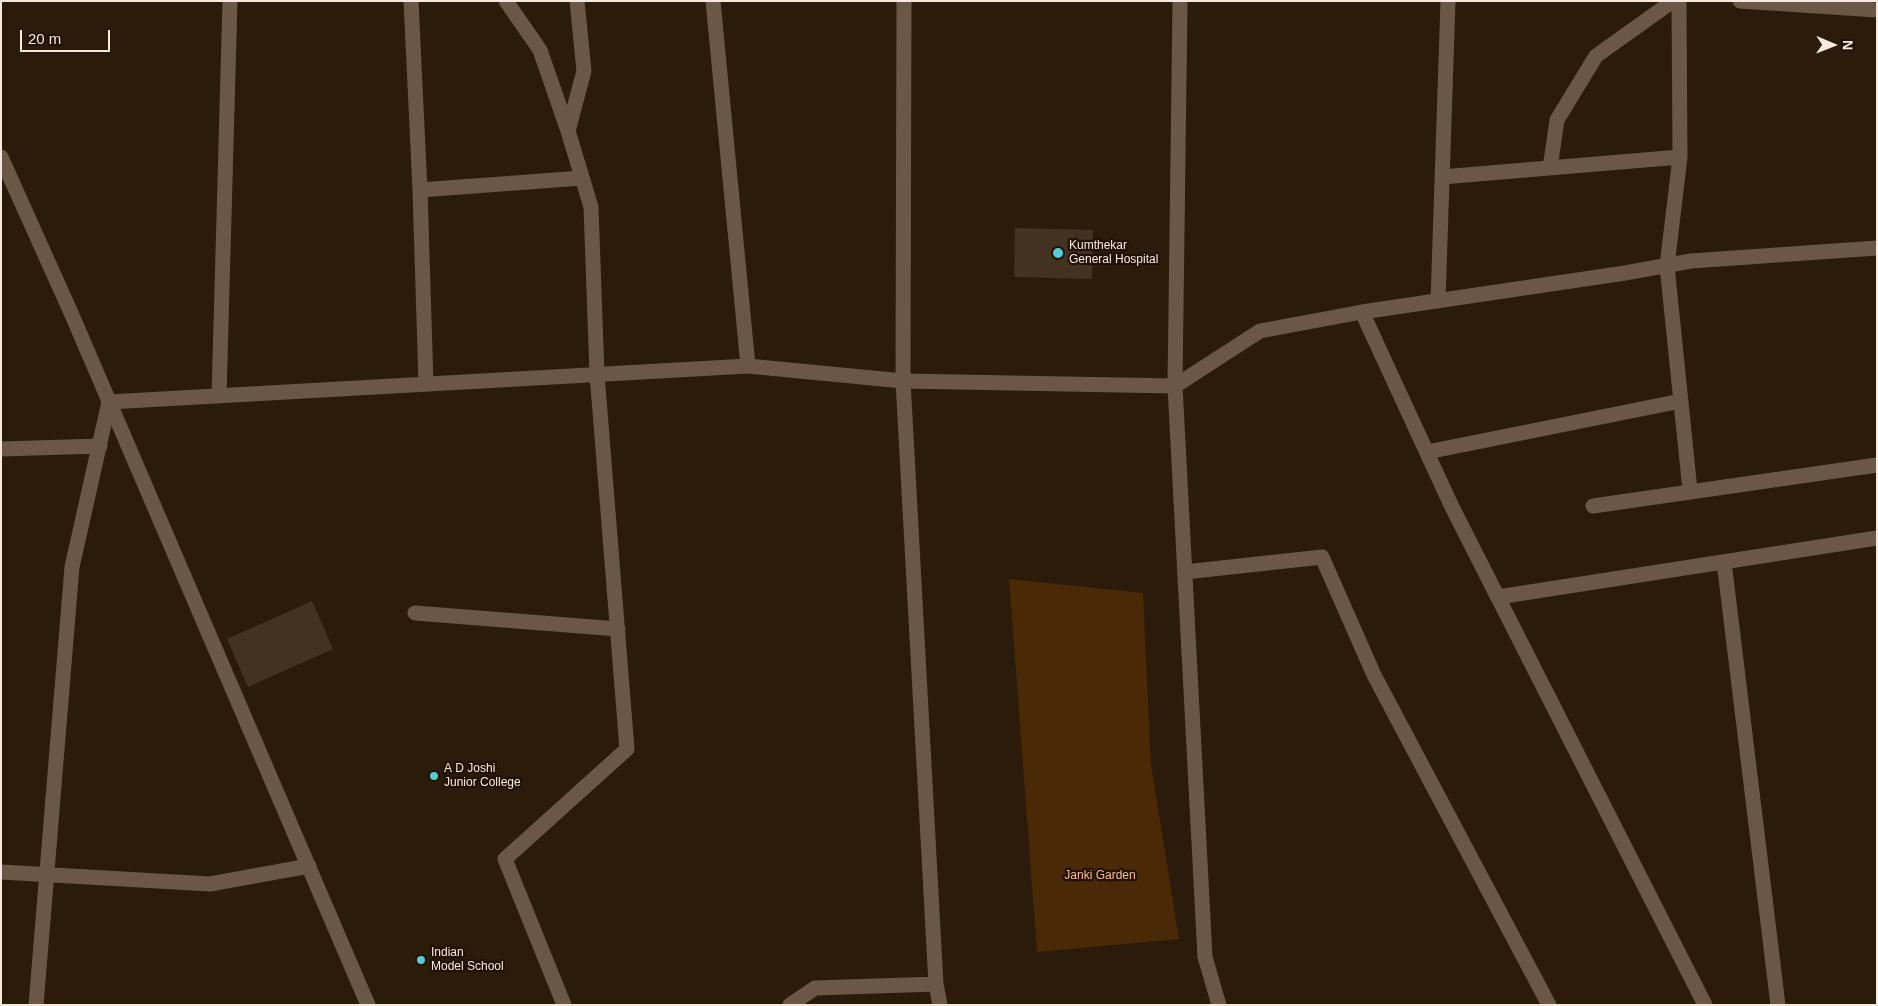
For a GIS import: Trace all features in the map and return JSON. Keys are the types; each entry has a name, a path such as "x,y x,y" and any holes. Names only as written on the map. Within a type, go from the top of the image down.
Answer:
{"street":[{"path":"218,396 230,1"},
{"path":"411,1 420,190 426,384"},
{"path":"506,1 540,50 568,131 591,207 597,374 627,749 504,859 564,1005"},
{"path":"568,131 584,71 577,1"},
{"path":"713,1 748,366"},
{"path":"904,1 903,382 936,984 940,1005"},
{"path":"1180,1 1175,386 1205,957 1219,1005"},
{"path":"1438,301 1448,1"},
{"path":"1550,168 1557,120 1596,56 1673,1"},
{"path":"1679,1 1680,157 1667,266 1690,490 1692,491"},
{"path":"1740,1 1877,10"},
{"path":"1,157 110,402 368,1005"},
{"path":"1442,177 1680,157"},
{"path":"420,190 582,178"},
{"path":"110,402 748,366 903,382 1175,386 1260,331 1362,312 1625,273 1691,261 1877,248"},
{"path":"1362,312 1452,506 1705,1005"},
{"path":"1427,452 1681,401"},
{"path":"36,1005 72,567 110,402"},
{"path":"1,449 100,446"},
{"path":"1593,506 1877,465"},
{"path":"1498,597 1877,538"},
{"path":"1185,572 1322,557 1374,676 1549,1005"},
{"path":"1724,562 1778,1005"},
{"path":"415,613 618,629"},
{"path":"1,872 210,884 309,866"},
{"path":"790,1005 815,988 936,984"}],"green space":[{"name":"Janki Garden","path":"1009,579 1143,593 1151,765 1179,939 1037,952"}],"building":[{"path":"1015,228 1093,230 1092,279 1014,277"},
{"path":"312,601 333,649 248,687 227,639"}],"place":[{"name":"Kumthekar General Hospital","path":"1058,253"},
{"name":"A D Joshi Junior College","path":"434,776"},
{"name":"Indian Model School","path":"421,960"}]}
